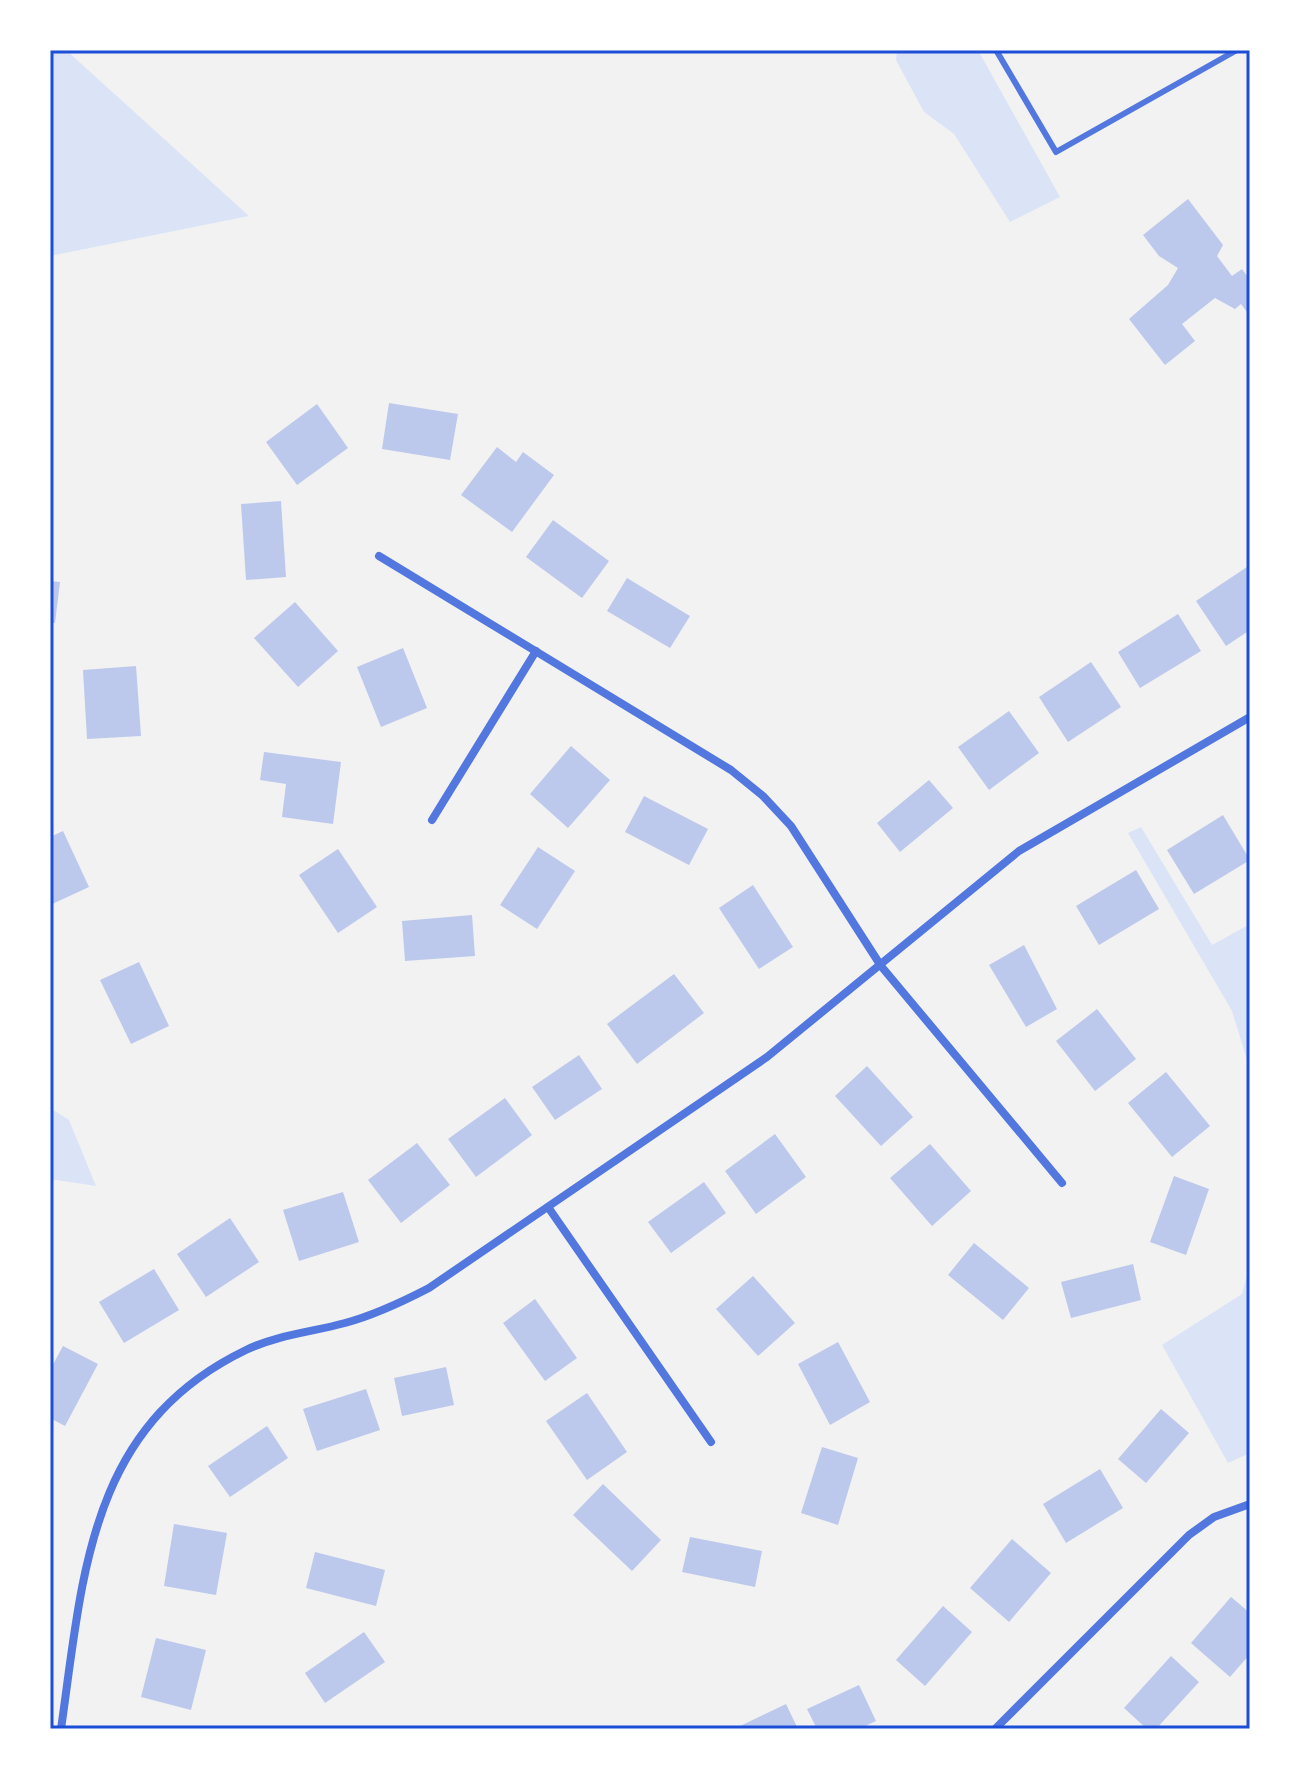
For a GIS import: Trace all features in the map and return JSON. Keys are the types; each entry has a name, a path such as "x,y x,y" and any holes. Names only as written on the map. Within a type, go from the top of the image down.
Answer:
{"street":[{"path":"379,556 731,770 763,796 791,826 881,966 1062,1183"},
{"path":"432,820 536,651"},
{"path":"61,1729 94,1529 120,1465 168,1403 201,1377 246,1350 279,1337 346,1323 392,1308 429,1288 767,1057 1019,851 1250,717"},
{"path":"548,1207 711,1442"},
{"path":"995,1729 1189,1535 1214,1517 1250,1504"}],"lane":[{"path":"996,50 1056,152 1237,50"}],"shaded area":[{"path":"50,50 66,50 249,216 50,256"},
{"path":"897,50 978,50 1060,197 1010,222 954,134 924,112 896,60"},
{"path":"1141,827 1212,945 1250,924 1250,1070 1232,1011 1128,833"},
{"path":"50,1108 69,1120 96,1186 50,1179"},
{"path":"1250,1265 1250,1453 1228,1463 1162,1345 1242,1294"}],"building":[{"path":"1188,199 1223,245 1217,256 1232,276 1242,269 1250,280 1250,316 1241,304 1235,309 1215,298 1182,324 1195,341 1165,365 1129,319 1168,285 1178,268 1159,256 1143,235"},
{"path":"389,403 458,414 450,460 382,449"},
{"path":"317,404 348,448 297,485 266,442"},
{"path":"497,447 516,462 523,452 554,475 512,532 461,495"},
{"path":"281,501 286,577 246,580 241,504"},
{"path":"553,520 609,561 582,598 526,557"},
{"path":"1250,565 1250,630 1226,646 1196,601"},
{"path":"627,578 690,616 670,648 607,611"},
{"path":"50,581 60,582 55,623 50,622"},
{"path":"295,602 338,651 298,687 254,638"},
{"path":"1178,614 1201,651 1140,688 1118,652"},
{"path":"403,648 427,708 381,727 357,667"},
{"path":"1091,662 1121,707 1068,742 1039,697"},
{"path":"136,666 141,736 87,739 83,670"},
{"path":"1009,711 1039,753 989,790 958,747"},
{"path":"571,746 610,780 568,828 530,794"},
{"path":"264,752 341,762 333,824 282,817 286,784 260,780"},
{"path":"929,780 953,808 900,852 877,823"},
{"path":"644,796 708,829 689,865 625,832"},
{"path":"1223,815 1250,860 1194,894 1167,850"},
{"path":"63,831 89,887 50,905 50,837"},
{"path":"538,847 575,871 537,929 500,905"},
{"path":"338,849 377,907 338,933 299,875"},
{"path":"1136,870 1159,909 1099,945 1076,906"},
{"path":"753,885 793,947 759,969 719,908"},
{"path":"472,915 475,956 405,961 402,921"},
{"path":"1024,945 1057,1009 1026,1027 989,965"},
{"path":"139,962 169,1026 131,1044 100,980"},
{"path":"674,974 704,1013 637,1064 607,1024"},
{"path":"1097,1009 1136,1059 1095,1091 1056,1041"},
{"path":"579,1055 602,1089 555,1120 532,1087"},
{"path":"867,1066 913,1117 881,1146 835,1096"},
{"path":"1166,1072 1210,1126 1172,1157 1128,1103"},
{"path":"505,1098 532,1135 476,1177 448,1139"},
{"path":"775,1134 806,1177 756,1214 725,1171"},
{"path":"417,1143 450,1185 401,1223 368,1180"},
{"path":"930,1144 971,1191 932,1226 890,1178"},
{"path":"1174,1176 1209,1189 1186,1255 1150,1242"},
{"path":"704,1182 726,1213 671,1253 648,1222"},
{"path":"343,1192 359,1242 299,1261 283,1210"},
{"path":"230,1218 259,1262 206,1297 177,1254"},
{"path":"974,1243 1029,1288 1003,1320 948,1275"},
{"path":"1133,1264 1141,1300 1071,1318 1061,1282"},
{"path":"154,1269 179,1310 124,1343 99,1302"},
{"path":"753,1276 795,1323 758,1356 716,1309"},
{"path":"535,1299 577,1358 545,1381 503,1323"},
{"path":"838,1342 870,1402 830,1425 798,1364"},
{"path":"63,1346 98,1364 65,1426 50,1418 50,1370"},
{"path":"446,1367 454,1405 402,1416 394,1378"},
{"path":"366,1389 380,1430 317,1451 303,1409"},
{"path":"587,1393 627,1452 587,1480 546,1421"},
{"path":"1161,1409 1189,1433 1146,1483 1118,1459"},
{"path":"267,1426 288,1458 230,1497 208,1466"},
{"path":"822,1447 858,1458 838,1525 801,1513"},
{"path":"1100,1469 1123,1508 1066,1543 1043,1504"},
{"path":"603,1484 661,1540 632,1571 573,1515"},
{"path":"174,1524 227,1533 216,1595 164,1586"},
{"path":"690,1537 762,1551 755,1587 682,1572"},
{"path":"1012,1539 1051,1573 1009,1622 970,1588"},
{"path":"315,1552 385,1570 376,1606 306,1588"},
{"path":"1231,1597 1250,1613 1250,1654 1230,1677 1191,1643"},
{"path":"943,1606 972,1632 925,1686 896,1660"},
{"path":"364,1632 385,1662 325,1703 305,1673"},
{"path":"156,1638 206,1650 191,1710 141,1697"},
{"path":"1171,1656 1199,1682 1156,1729 1147,1729 1124,1708"},
{"path":"859,1685 876,1721 859,1729 817,1729 807,1709"},
{"path":"786,1704 798,1729 734,1729"}]}
